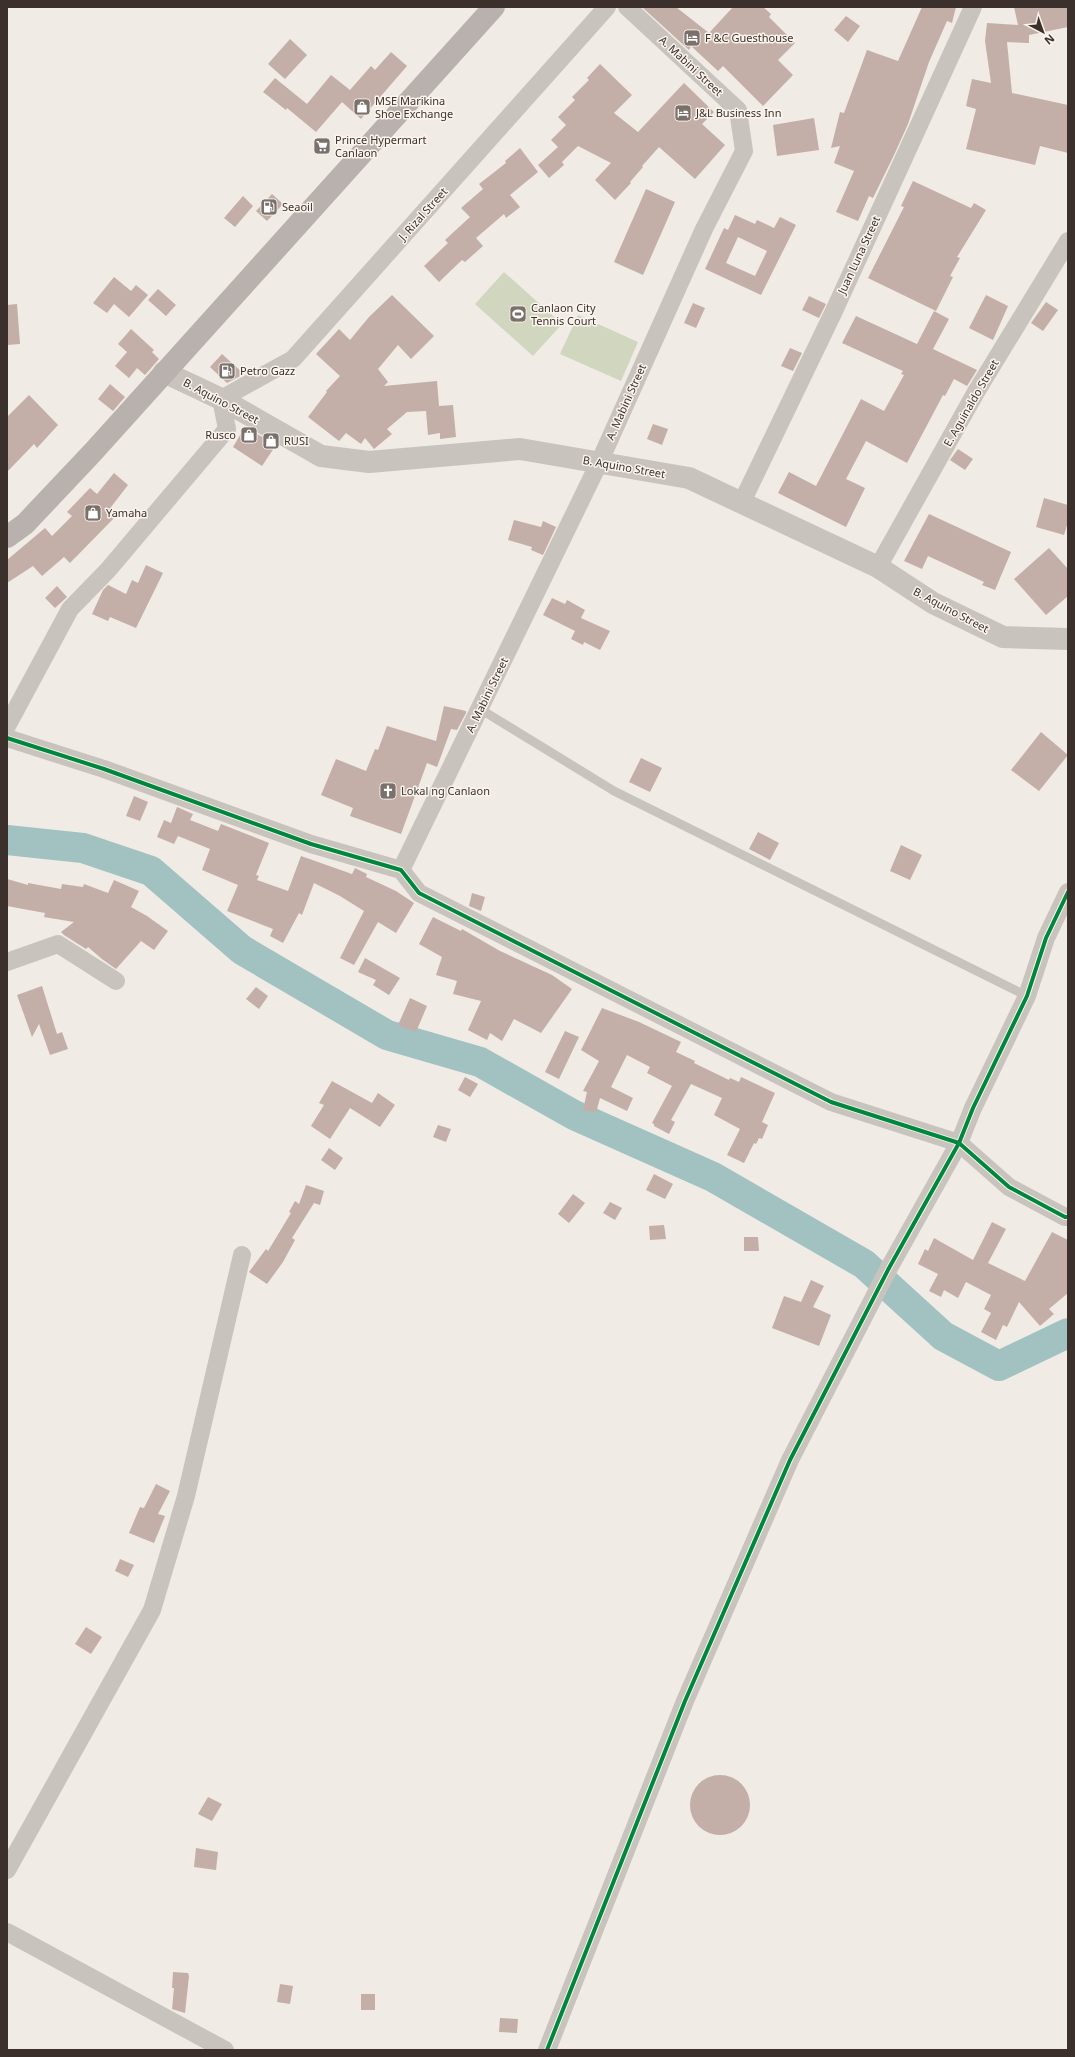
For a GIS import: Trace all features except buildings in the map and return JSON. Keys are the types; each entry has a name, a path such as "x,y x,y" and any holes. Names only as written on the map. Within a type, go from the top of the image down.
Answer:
{"main road":[{"path":"7,537 25,524 42,507 494,7"}],"street":[{"name":"J. Rizal Street","path":"221,399 293,360 607,7"},
{"name":"A. Mabini Street","path":"401,870 599,463 704,230 744,151 738,110 627,7"},
{"name":"Juan Luna Street","path":"742,502 834,311 973,7"},
{"name":"E. Aguinaldo Street","path":"878,567 976,392 1068,241"},
{"name":"B. Aquino Street","path":"164,372 221,399 321,456 368,462 520,449 689,478 878,567 933,603 1003,638 1068,639"},
{"path":"7,726 70,609 108,570 227,429 221,399"},
{"path":"7,738 104,769 311,844 401,870 419,893 831,1102 959,1143 1009,1188 1065,1217 1068,1217"},
{"path":"547,2050 691,1686 790,1460 889,1268 959,1143 1027,996 1046,938 1068,892"},
{"path":"7,962 58,944 116,981"},
{"path":"7,1870 152,1610 186,1496 242,1255"},
{"path":"7,1932 225,2050"}],"lane":[{"path":"480,709 614,791 1027,996"}],"green space":[{"name":"Canlaon City Tennis Court","path":"504,272 562,324 533,356 475,304"},
{"path":"578,315 638,342 621,381 560,354"}],"waterway":[{"path":"7,840 83,848 151,871 242,950 387,1035 480,1062 574,1115 713,1177 864,1264 943,1336 999,1366 1068,1333"}],"cycle path":[{"path":"7,738 104,769 311,844 401,870 419,893 831,1102 959,1143 1009,1187 1065,1217 1068,1217"},
{"path":"547,2050 685,1701 790,1460 889,1268 959,1143 973,1108 1027,996 1046,938 1068,892"}],"place":[{"name":"F &C Guesthouse","path":"692,38"},
{"name":"MSE Marikina Shoe Exchange","path":"362,107"},
{"name":"J&L Business Inn","path":"683,113"},
{"name":"Prince Hypermart Canlaon","path":"322,146"},
{"name":"Seaoil","path":"269,207"},
{"name":"Canlaon City Tennis Court","path":"518,314"},
{"name":"Petro Gazz","path":"227,371"},
{"name":"Rusco","path":"249,435"},
{"name":"RUSI","path":"271,441"},
{"name":"Yamaha","path":"93,513"},
{"name":"Lokal ng Canlaon","path":"388,791"}]}
